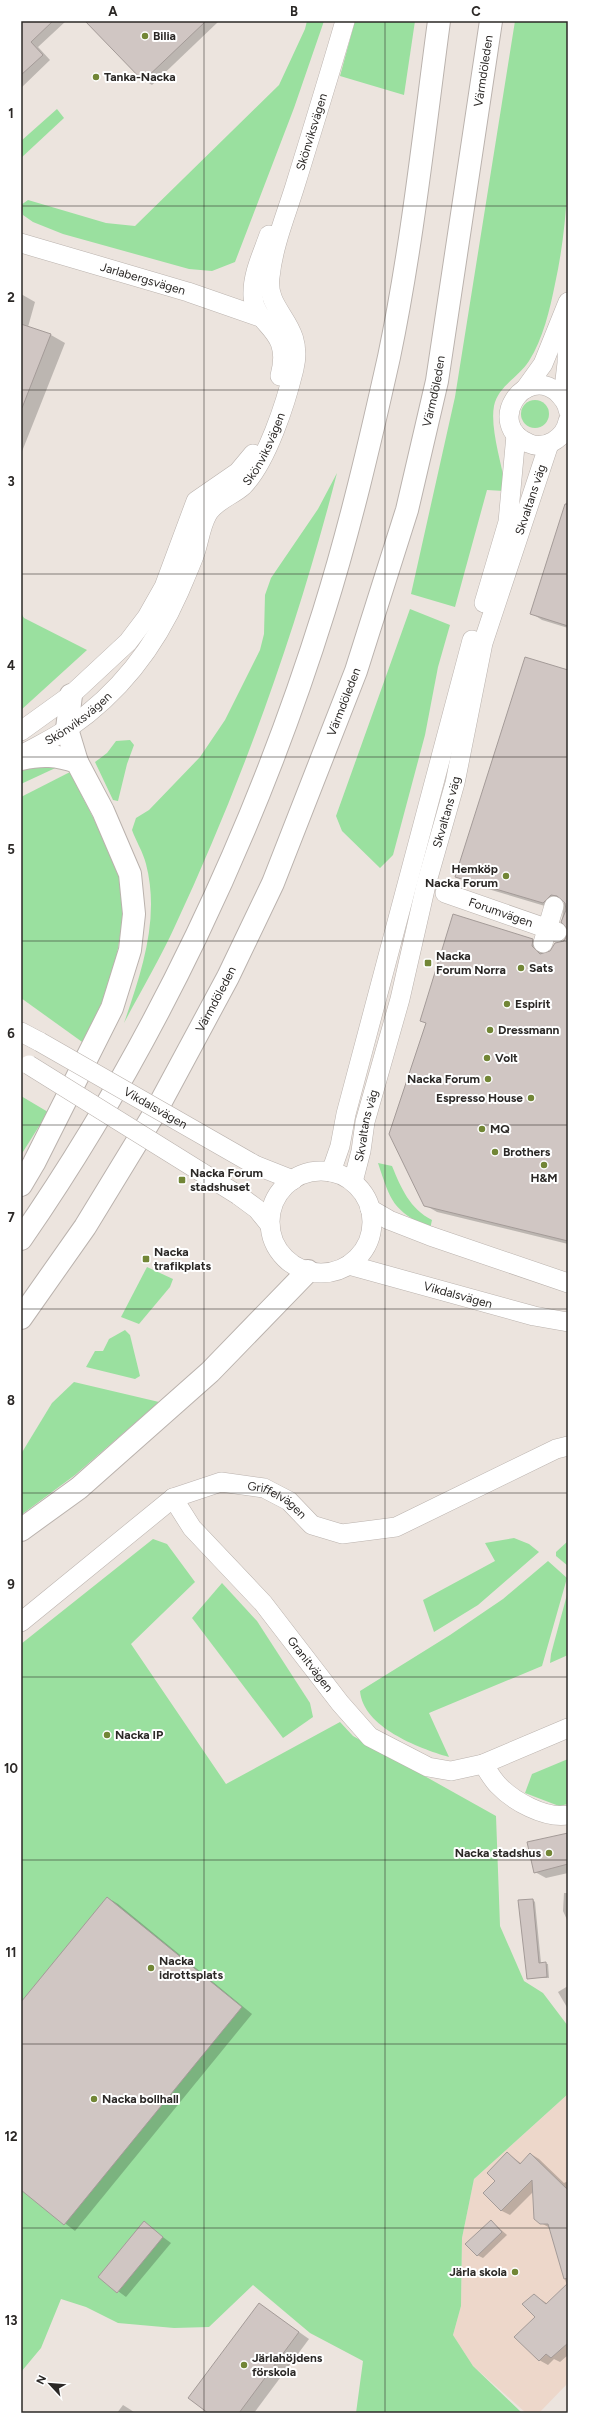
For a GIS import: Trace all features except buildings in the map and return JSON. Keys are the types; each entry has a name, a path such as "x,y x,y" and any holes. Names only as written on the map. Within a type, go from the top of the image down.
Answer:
{"highway":[{"path":"21,1239 50,1197 141,1044 206,913 250,815 319,625 353,503 389,356 415,202 439,21"},
{"name":"Värmdöleden","path":"21,1318 85,1227 157,1109 228,977 273,883 356,671 407,510 437,381 491,21"},
{"path":"21,1185 34,1163 112,1008 130,950 134,914 130,874 103,811 77,762 67,729 71,695"},
{"path":"21,759 42,754 59,756 77,762"},
{"path":"21,1530 79,1488 210,1372 308,1271"}],"street":[{"name":"Skönviksvägen","path":"21,755 67,729 113,690 141,661 161,630 178,595 194,556 206,517 216,504 242,487 254,472 267,450 295,368 296,350 294,335 288,322 272,300 270,277 284,222 345,21"},
{"name":"Skönviksvägen","path":"21,731 71,695 128,642 147,617 164,587 196,501 238,472 254,452 279,381 283,359 279,338 263,318 253,298 254,274 331,66"},
{"name":"Jarlabergsvägen","path":"21,243 188,292 263,318"},
{"path":"558,440 531,444 516,435 510,426 510,409 517,395 525,388 543,364 568,302"},
{"path":"567,405 568,310"},
{"path":"525,388 538,385 552,388 567,405"},
{"name":"Skvaltans väg","path":"353,1182 361,1151 365,1122 400,999 426,885 455,784 483,643 558,440 563,434 568,421"},
{"name":"Skvaltans väg","path":"330,1172 340,1146 346,1114 442,749 508,522 516,435"},
{"name":"Forumvägen","path":"444,892 549,935 554,906"},
{"name":"Vikdalsvägen","path":"21,1032 255,1165 293,1180"},
{"path":"25,1063 238,1195 257,1209 270,1225"},
{"path":"311,1172 330,1172 353,1182 361,1190 370,1209 372,1220 368,1240 357,1258 349,1265 329,1272 308,1271 289,1262 282,1254 272,1235 270,1225 271,1214 278,1195 293,1180 311,1172"},
{"path":"370,1209 389,1220 430,1236 568,1283"},
{"name":"Vikdalsvägen","path":"349,1265 534,1316 568,1322"},
{"name":"Griffelvägen","path":"21,1622 173,1498 220,1482 264,1488 289,1501 312,1525 342,1534 396,1526 562,1448 568,1435"},
{"name":"Granitvägen","path":"173,1498 192,1528 268,1609 362,1730 376,1740 428,1767 451,1771 483,1764 568,1728"},
{"path":"483,1764 498,1785 513,1797 547,1814 568,1815"}],"shaded area":[{"name":"Järla skola","path":"568,2094 568,2383 539,2413 526,2413 473,2366 453,2335 461,2306 462,2238 474,2179"}],"green space":[{"path":"307,21 324,21 294,108 235,262 212,271 189,269 63,234 33,222 23,215 21,205 28,200 106,223 135,226 279,85 305,29"},
{"path":"355,21 415,21 404,95 340,76"},
{"path":"515,21 568,21 569,153 565,219 555,284 542,334 525,367 504,387 496,399 494,406 493,424 505,484 504,491 487,490 455,607 411,594 455,397"},
{"path":"57,109 64,118 21,158 21,141"},
{"path":"535,400 545,404 549,414 545,424 535,428 525,424 521,414 525,404"},
{"path":"337,473 286,646 246,760 200,871 175,926 157,963 124,1023 143,964 150,924 150,884 143,855 132,830 136,818 149,810 200,757 225,720 260,650 264,634 265,595 271,578 318,509"},
{"path":"410,609 450,625 438,667 425,735 393,855 380,868 342,831 336,816"},
{"path":"21,613 24,618 87,650 21,710"},
{"path":"130,740 134,745 127,764 118,801 113,800 95,762 107,753 116,741"},
{"path":"64,764 21,784 21,768"},
{"path":"70,772 120,871 123,918 114,972 85,1044 21,998 21,797"},
{"path":"21,1096 48,1112 21,1155"},
{"path":"378,1163 392,1166 403,1190 412,1204 432,1220 430,1229 400,1210 390,1196"},
{"path":"147,1267 173,1279 170,1287 139,1324 121,1317"},
{"path":"125,1330 130,1335 140,1376 135,1379 86,1367 95,1351 103,1351 109,1339"},
{"path":"74,1382 159,1402 75,1475 21,1515 21,1454 52,1403"},
{"path":"514,1538 529,1544 539,1552 478,1605 434,1632 423,1600 495,1561 485,1543"},
{"path":"153,1539 167,1544 195,1582 131,1644 226,1784 340,1722 353,1736 496,1816 500,1926 524,1981 543,1993 568,2026 568,2094 474,2179 462,2238 461,2306 453,2335 473,2366 522,2413 356,2413 363,2361 310,2333 253,2285 209,2327 174,2328 118,2323 86,2307 61,2299 41,2348 21,2372 21,1644"},
{"path":"568,1541 568,1566 556,1556 556,1552"},
{"path":"548,1561 567,1578 542,1666 429,1713 449,1757 408,1742 381,1725 371,1715 363,1704 360,1691 450,1635 503,1599"},
{"path":"222,1583 257,1621 310,1703 313,1717 283,1738 192,1618"},
{"path":"568,1591 568,1655 550,1663 551,1654"},
{"path":"568,1759 568,1804 559,1806 525,1793 532,1774"}],"place":[{"name":"Bilia","path":"145,36"},
{"name":"Tanka-Nacka","path":"96,77"},
{"name":"Hemköp Nacka Forum","path":"506,876"},
{"name":"Nacka Forum Norra","path":"428,963"},
{"name":"Sats","path":"521,968"},
{"name":"Espirit","path":"507,1004"},
{"name":"Dressmann","path":"490,1030"},
{"name":"Volt","path":"487,1058"},
{"name":"Nacka Forum","path":"488,1079"},
{"name":"Espresso House","path":"531,1098"},
{"name":"MQ","path":"482,1129"},
{"name":"Brothers","path":"495,1152"},
{"name":"H&M","path":"544,1165"},
{"name":"Nacka Forum stadshuset","path":"182,1180"},
{"name":"Nacka trafikplats","path":"146,1259"},
{"name":"Nacka IP","path":"107,1735"},
{"name":"Nacka stadshus","path":"549,1853"},
{"name":"Nacka idrottsplats","path":"151,1968"},
{"name":"Nacka bollhall","path":"94,2099"},
{"name":"Järla skola","path":"515,2272"},
{"name":"Järlahöjdens förskola","path":"244,2365"}]}
